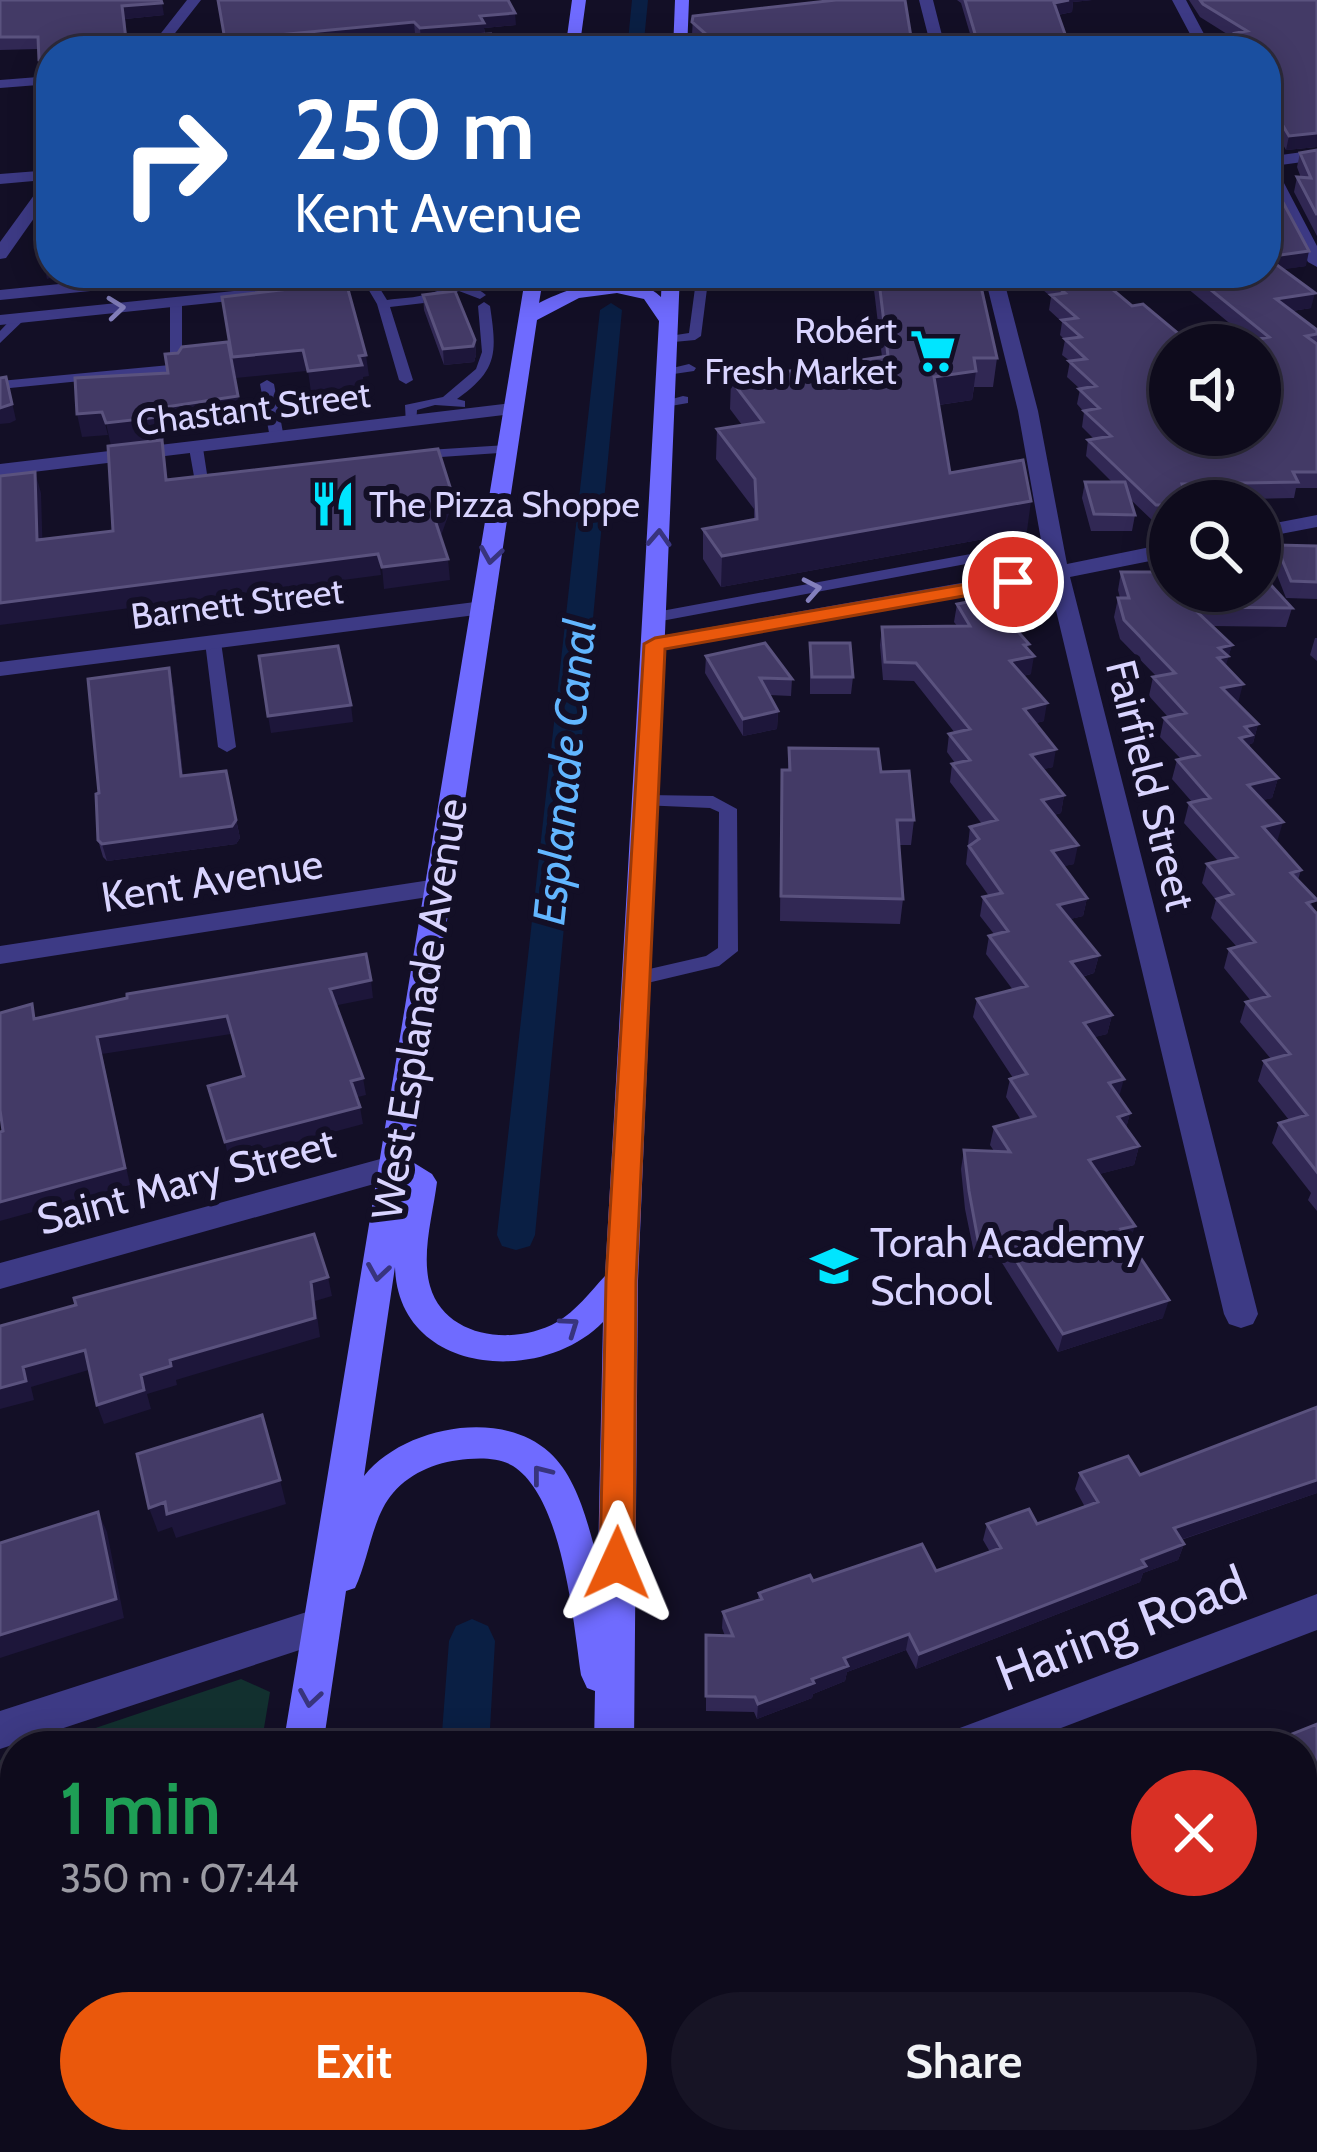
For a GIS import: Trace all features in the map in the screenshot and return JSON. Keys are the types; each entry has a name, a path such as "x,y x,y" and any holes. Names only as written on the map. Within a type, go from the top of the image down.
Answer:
{"main road":[{"path":"574,36 579,0"},
{"path":"681,36 682,0"},
{"name":"West Esplanade Avenue","path":"305,1731 533,288"},
{"path":"528,316 582,288"},
{"path":"614,1731 621,1281 655,631 678,370 669,331 650,295 618,288"},
{"path":"669,331 670,288"},
{"path":"395,1167 421,1182 412,1285 436,1327 471,1348 522,1349 569,1332 621,1281"},
{"path":"322,1625 380,1482 423,1453 469,1441 512,1448 540,1465 565,1511 611,1731"}],"street":[{"path":"166,36 194,0"},
{"path":"926,0 935,36"},
{"path":"1178,0 1198,36"},
{"path":"0,84 36,81"},
{"path":"1281,141 1317,136"},
{"path":"1281,161 1317,155"},
{"path":"0,179 36,179"},
{"path":"1281,192 1317,262"},
{"path":"0,254 36,201"},
{"path":"0,295 70,288"},
{"path":"300,290 318,288"},
{"name":"Fairfield Street","path":"997,288 1028,411 1058,573 1241,1314"},
{"path":"10,319 277,292"},
{"name":"Chastant Street","path":"0,470 513,409"},
{"path":"1281,528 1317,521"},
{"path":"655,631 730,632 1149,554"},
{"name":"Barnett Street","path":"0,669 483,608"},
{"name":"Kent Avenue","path":"0,955 436,888"},
{"name":"Saint Mary Street","path":"0,1276 395,1167"},
{"name":"Haring Road","path":"1003,1731 1317,1612"},
{"path":"0,1730 322,1625"}],"lane":[{"path":"374,288 406,380"},
{"path":"383,304 428,299 456,288"},
{"path":"411,422 410,408 447,400 488,368 491,354 482,300 461,288"},
{"path":"669,331 695,337 701,288"},
{"path":"0,385 177,368 176,303"},
{"path":"0,339 10,319"},
{"path":"267,384 277,438"},
{"path":"447,400 459,403 467,415"},
{"path":"196,448 200,479 245,474"},
{"path":"400,456 507,449"},
{"path":"655,631 714,607 1052,544"},
{"path":"941,565 962,592"},
{"path":"714,607 730,632"},
{"path":"213,642 227,747"},
{"path":"639,978 712,961 728,951 728,809 713,802 647,801"}],"green space":[{"path":"241,1679 270,1692 264,1731 87,1731"}],"building":[{"path":"0,0 162,3 122,6 126,36 0,37"},
{"path":"218,0 508,0 515,13 480,16 484,23 420,28 414,22 224,36"},
{"path":"836,0 905,0 911,36 708,36 692,22 693,16"},
{"path":"965,0 1069,0 1054,3 1066,36 976,36"},
{"path":"1200,0 1317,0 1317,133 1289,136 1281,122 1281,36 1241,36 1236,33 1247,31"},
{"path":"1317,150 1317,215 1297,177 1311,178 1300,153"},
{"path":"1281,199 1309,251 1281,255"},
{"path":"1281,268 1315,293 1276,299 1317,330 1306,336 1317,344 1317,472 1293,472 1298,482 1149,480 1149,498 1088,440 1111,436 1084,411 1099,408 1079,389 1096,386 1069,361 1086,359 1065,339 1081,337 1062,320 1077,318 1051,295 1065,293 1059,288 1111,288 1132,306 1143,304 1167,324 1149,324 1149,456 1281,456 1281,324 1253,324 1209,288 1281,288"},
{"path":"296,288 348,288 366,355 359,356 362,365 308,371 303,350 232,357 222,297"},
{"path":"880,288 981,288 997,358 974,358 976,371 934,377 950,473 1023,460 1031,501 722,556 703,529 757,519 755,479 717,429 763,422 731,380 888,356"},
{"path":"455,291 475,340 473,346 443,349 423,295"},
{"path":"228,342 238,396 159,408 159,417 106,423 102,412 77,414 75,378 168,373 165,354 178,353 182,347"},
{"path":"6,377 12,404 0,408 0,378"},
{"path":"162,440 166,480 438,449 450,487 436,523 448,559 382,567 378,554 0,603 0,476 35,472 37,540 113,531 108,446"},
{"path":"1085,482 1125,482 1135,515 1094,514"},
{"path":"1281,545 1317,546 1317,582 1291,581"},
{"path":"1121,572 1149,572 1149,612 1197,612 1232,645 1219,648 1228,656 1218,658 1243,684 1222,688 1258,724 1245,727 1252,735 1240,738 1278,778 1248,785 1283,822 1263,827 1301,870 1291,873 1317,900 1307,903 1317,914 1317,1172 1279,1123 1307,1115 1264,1061 1290,1054 1246,1002 1269,996 1229,949 1255,942 1217,899 1233,894 1207,864 1237,857 1189,803 1210,798 1177,760 1199,755 1164,718 1186,713 1153,677 1175,673 1124,620 1118,598 1129,598"},
{"path":"988,598 1029,644 1024,645 1034,656 1010,661 1047,703 1024,709 1056,749 1031,755 1064,795 1042,800 1078,845 1052,851 1087,898 1058,905 1099,955 1071,962 1112,1015 1084,1023 1124,1079 1109,1083 1130,1113 1118,1117 1139,1146 1089,1160 1135,1226 1121,1229 1169,1300 1063,1334 1003,1240 978,1240 969,1191 964,1150 1010,1152 994,1127 1035,1116 1010,1079 1027,1074 977,999 1027,986 989,936 1008,931 983,897 1002,893 969,846 979,839 970,827 997,820 952,764 970,760 949,734 970,729 916,663 885,662 882,627 970,626 957,604"},
{"path":"765,643 792,679 760,678 778,711 743,719 706,656"},
{"path":"810,643 850,643 853,677 812,677"},
{"path":"338,646 351,705 268,716 259,656"},
{"path":"169,668 181,776 226,771 236,820 232,826 102,844 98,840 99,793 88,679"},
{"path":"789,748 878,749 881,772 909,771 914,820 897,820 903,899 781,896 782,770 790,770"},
{"path":"366,954 371,980 330,989 363,1078 351,1081 360,1107 225,1142 208,1086 244,1076 227,1016 97,1037 125,1168 0,1202 0,1013 32,1004 34,1019 127,998 127,994"},
{"path":"314,1234 328,1277 311,1282 315,1318 170,1360 171,1366 141,1375 144,1390 97,1405 85,1350 23,1367 26,1381 0,1388 0,1326 76,1305 74,1298"},
{"path":"1317,1407 1317,1480 1174,1528 1184,1544 1142,1560 1146,1566 919,1654 909,1634 844,1658 848,1666 758,1704 755,1697 706,1696 706,1635 733,1636 723,1612 762,1599 759,1593 810,1575 813,1581 922,1544 936,1571 1001,1548 987,1524 1029,1509 1037,1524 1098,1502 1080,1473 1128,1456 1140,1475"},
{"path":"262,1415 280,1480 167,1514 165,1502 149,1508 137,1454"},
{"path":"98,1512 116,1599 0,1635 0,1543"}],"waterway":[{"name":"Esplanade Canal","path":"636,36 640,0"},
{"name":"Esplanade Canal","path":"516,1235 611,310"},
{"name":"Esplanade Canal","path":"466,1731 472,1641"}],"place":[{"name":"Robért Fresh Market","path":"933,351"},
{"name":"The Pizza Shoppe","path":"333,504"},
{"name":"Torah Academy School","path":"834,1266"}],"route":[{"path":"617,1563 621,1281 655,644 1013,582"}]}
